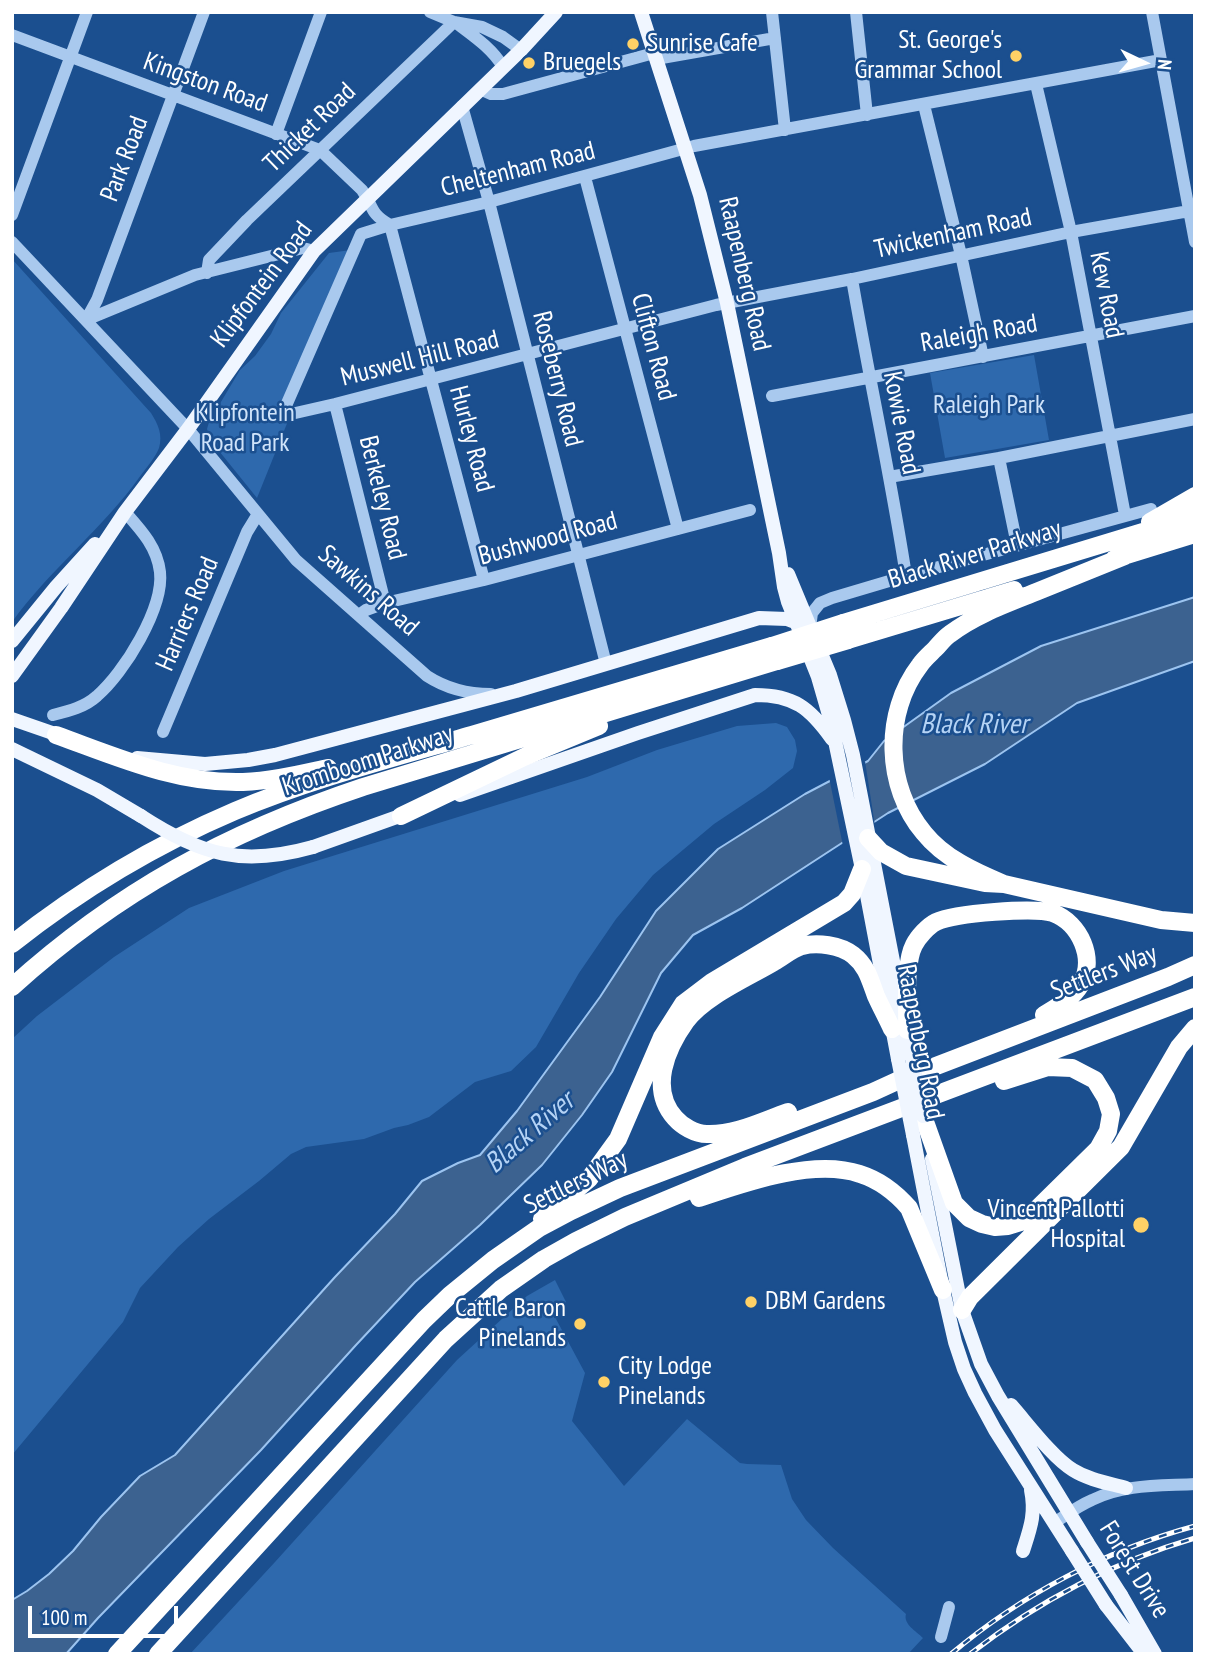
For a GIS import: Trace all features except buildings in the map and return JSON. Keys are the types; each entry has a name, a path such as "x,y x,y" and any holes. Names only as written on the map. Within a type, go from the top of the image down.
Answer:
{"highway":[{"path":"1129,536 1195,496"},
{"name":"Black River Parkway","path":"845,632 1195,516"},
{"name":"Black River Parkway","path":"774,653 1125,556 1195,534"},
{"path":"1125,556 992,609 949,635 920,664 903,694 896,716 893,748 895,771 901,792 915,821 926,835 952,858 986,877 1004,884 1161,920 1195,923"},
{"name":"Kromboom Parkway","path":"12,987 71,938 132,894 190,860 269,822 363,787 703,684 774,653"},
{"name":"Kromboom Parkway","path":"12,944 105,878 156,848 211,821 285,792 463,737 774,653"},
{"path":"401,816 524,757 703,684"},
{"path":"57,735 171,775 207,781 243,782 293,775 463,737"},
{"path":"864,837 881,852 906,866 985,883 1004,884"},
{"path":"522,1239 550,1210 589,1179 618,1139 662,1037 684,1004 712,982 844,903 852,894 862,869"},
{"path":"899,1030 914,944 935,923 959,915 1033,910 1053,913 1069,922 1083,941 1087,966 1081,984 1061,1006 1006,1039"},
{"path":"873,1092 830,1097 729,1133 704,1135 681,1125 666,1109 661,1090 663,1066 688,1019 710,999 802,946 823,944 837,947 854,956 869,974 876,995 899,1030"},
{"name":"Settlers Way","path":"117,1654 424,1320 464,1282 522,1239 604,1195 1195,965"},
{"name":"Settlers Way","path":"158,1654 440,1346 472,1314 544,1259 625,1217 745,1167 1195,997"},
{"path":"962,1310 970,1297 1121,1147 1179,1047 1195,1028"},
{"path":"870,1119 933,1105 1048,1067 1072,1068 1095,1080 1106,1098 1111,1114 1108,1132 1098,1149 1080,1167 1021,1222 996,1227 969,1218 954,1203 923,1128"},
{"path":"625,1217 678,1206 771,1176 819,1169 860,1174 886,1187 909,1208 943,1290"}],"main road":[{"name":"Klipfontein Road","path":"12,676 125,512 188,429 314,251 521,50 555,12"},
{"name":"Raapenberg Road","path":"640,12 701,195 727,303 784,587 825,698 836,746 848,767"},
{"name":"Klipfontein Road","path":"12,641 56,587 125,512"},
{"name":"Raapenberg Road","path":"779,553 836,694 899,1030"},
{"path":"759,618 766,610 779,603 784,587"},
{"name":"Sawkins Road","path":"516,691 759,618 787,620 810,628"},
{"path":"12,719 145,760 225,763 275,755 516,691"},
{"path":"12,749 97,790 180,840 223,854 246,857 291,853 313,847 638,733 755,695 779,696 800,704 811,712 836,746"},
{"name":"Raapenberg Road","path":"864,837 862,869 971,1340 985,1374 1070,1513"},
{"name":"Raapenberg Road","path":"904,1052 923,1128 943,1290 955,1342 964,1369 995,1430 1054,1523"},
{"path":"985,1374 1069,1468 1087,1477 1126,1488"},
{"path":"1023,1551 1034,1513 1030,1485"},
{"name":"Forest Drive","path":"1070,1513 1156,1654"},
{"name":"Forest Drive","path":"1054,1523 1106,1605 1143,1654"}],"street":[{"path":"12,215 87,12"},
{"name":"Park Road","path":"86,320 96,303 204,12"},
{"path":"276,134 321,12"},
{"path":"431,12 454,22 482,27 521,50"},
{"path":"772,12 785,130"},
{"path":"856,12 867,115"},
{"path":"1152,12 1195,242"},
{"path":"454,22 490,50 503,67"},
{"name":"Thicket Road","path":"207,273 209,260 454,22"},
{"name":"Kingston Road","path":"12,36 320,150 367,197"},
{"path":"480,89 503,94 655,56 775,38"},
{"name":"Cheltenham Road","path":"287,413 286,404 361,234 585,177 694,146 1161,60"},
{"name":"Kew Road","path":"1036,84 1071,232 1125,515"},
{"path":"925,105 983,357"},
{"name":"Roseberry Road","path":"462,106 489,202 606,664"},
{"name":"Clifton Road","path":"585,177 678,529"},
{"name":"Hurley Road","path":"367,197 378,218 390,225 484,580"},
{"name":"Twickenham Road","path":"727,303 1071,232 1189,211"},
{"name":"Sawkins Road","path":"12,242 188,429 296,560 436,682 457,691 474,694 516,691"},
{"path":"86,320 195,275 298,250 314,251"},
{"name":"Kowie Road","path":"852,279 906,576"},
{"name":"Muswell Hill Road","path":"287,413 335,404 727,303"},
{"name":"Raleigh Road","path":"772,396 1195,316"},
{"name":"Berkeley Road","path":"335,404 386,603"},
{"path":"889,477 1195,419"},
{"path":"999,458 1017,545"},
{"path":"810,628 812,612 820,603 832,598 1151,509"},
{"name":"Bushwood Road","path":"359,615 386,603 750,510"},
{"path":"53,715 82,706 110,683 145,631 157,601 160,574 158,560 145,535 125,512"},
{"name":"Harriers Road","path":"163,732 247,532 258,514"},
{"path":"1054,1523 1090,1500 1126,1488 1195,1484"},
{"path":"941,1637 949,1607"}],"green space":[{"name":"Klipfontein Road Park","path":"351,250 278,416 279,424 288,421 257,498 211,441 207,429 209,422 240,370 255,356 271,334 281,313 329,253"},
{"path":"12,259 151,413 158,425 160,439 155,455 126,495 43,584 12,622"},
{"name":"Raleigh Park","path":"1034,355 1049,440 945,458 930,373"},
{"path":"776,723 787,727 795,740 797,751 793,768 714,824 653,875 616,919 579,973 536,1047 511,1071 475,1082 429,1117 408,1125 364,1139 306,1147 291,1154 178,1247 140,1288 123,1322 12,1455 12,1039 37,1016 114,957 189,908 284,871 587,777 657,750 737,726"},
{"path":"555,1280 566,1302 556,1319 585,1373 572,1421 624,1486 687,1419 740,1463 781,1465 792,1499 806,1520 906,1614 908,1624 923,1638 908,1654 190,1654 457,1360 527,1296"}],"water":[{"name":"Black River","path":"1195,597 1195,661 1077,703 985,764 888,813 742,908 693,935 661,973 612,1072 542,1165 480,1225 415,1282 261,1450 66,1654 12,1654 12,1600 49,1574 73,1551 140,1476 175,1455 422,1181 480,1155 517,1111 600,997 656,911 718,849 805,794 868,761 884,741 951,693 1041,646"}],"pier":[{"path":"865,761 875,826 843,846 829,777"}],"railway":[{"path":"951,1654 1006,1612 1066,1577 1129,1548 1195,1526"},
{"path":"970,1654 1022,1617 1077,1586 1135,1559 1195,1538"}],"place":[{"name":"Sunrise Cafe","path":"633,44"},
{"name":"St. George's Grammar School","path":"1016,56"},
{"name":"Bruegels","path":"529,63"},
{"name":"Vincent Pallotti Hospital","path":"1141,1225"},
{"name":"DBM Gardens","path":"751,1302"},
{"name":"Cattle Baron Pinelands","path":"580,1324"},
{"name":"City Lodge Pinelands","path":"604,1382"}]}
